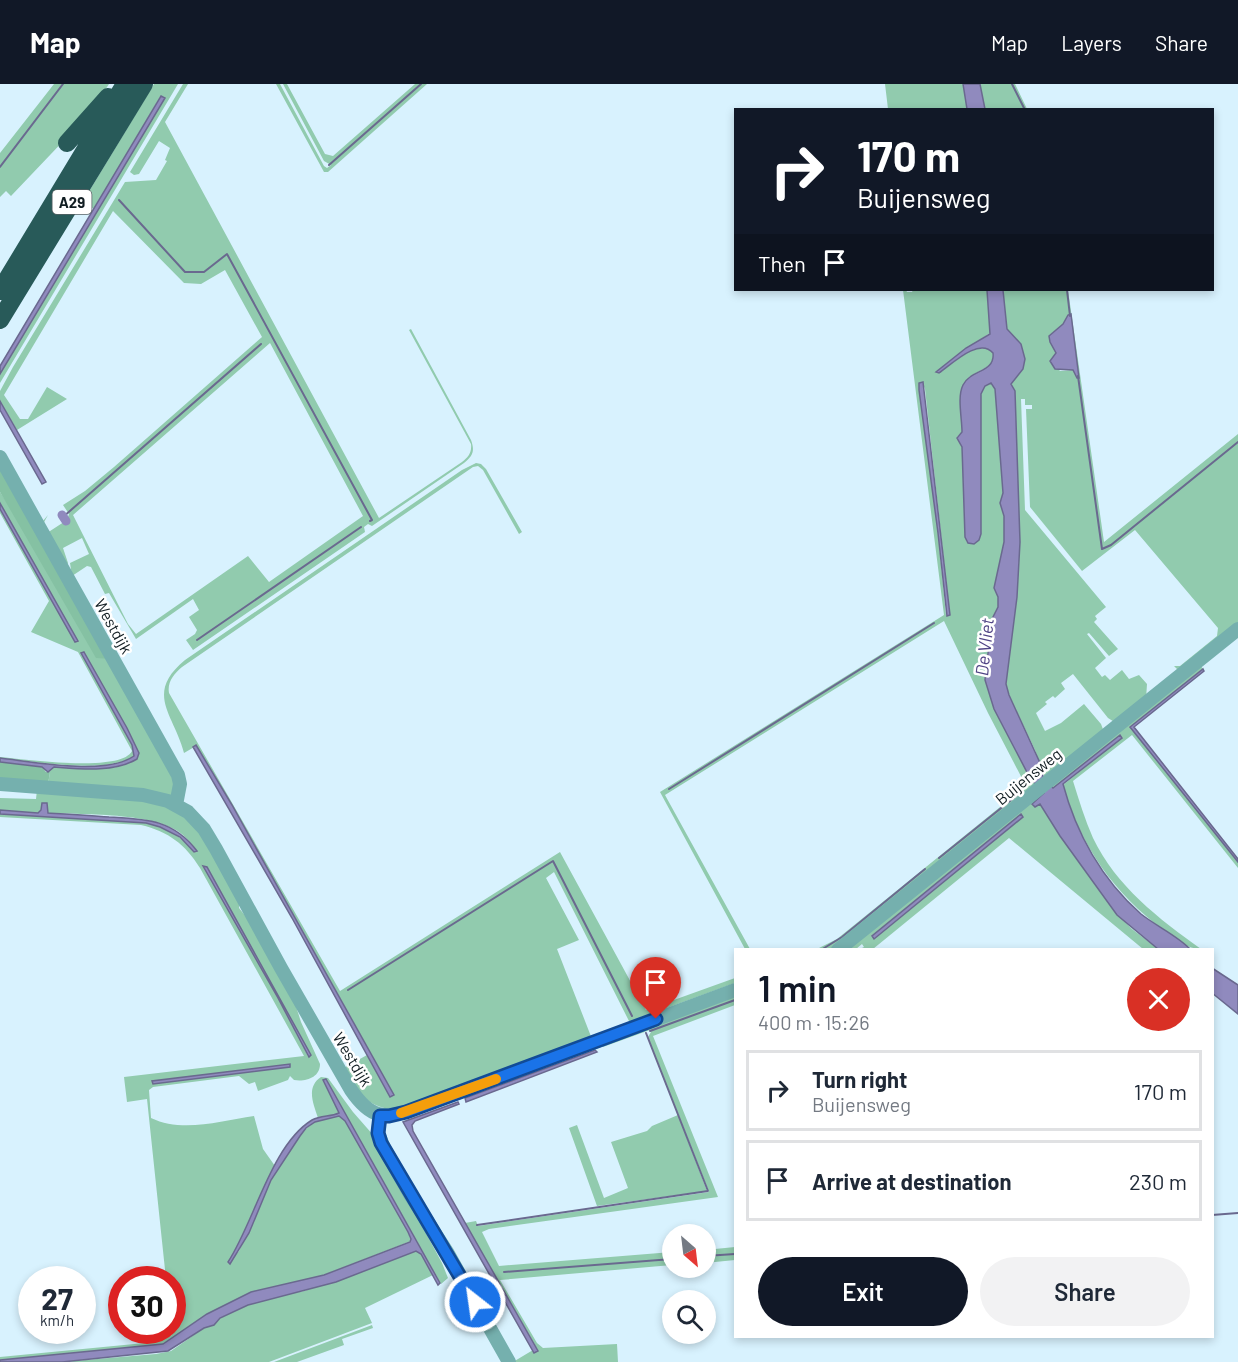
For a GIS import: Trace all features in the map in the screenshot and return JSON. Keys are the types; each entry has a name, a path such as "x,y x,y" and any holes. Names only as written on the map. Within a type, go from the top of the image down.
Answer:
{"highway":[{"path":"67,143 120,84"},
{"name":"A29","path":"0,291 125,84"},
{"name":"A29","path":"0,320 144,84"}],"street":[{"name":"Westdijk","path":"2,463 178,775 180,784 176,804"},
{"name":"Buijensweg","path":"840,948 1238,629"},
{"name":"Westdijk","path":"0,784 143,795 176,804 192,815 209,836 351,1090 364,1106 380,1116"},
{"path":"509,1362 447,1252 384,1148 378,1133 380,1116 397,1115 414,1109 734,990"}],"green space":[{"path":"54,84 109,84 90,113 11,196 6,191 0,197 0,153"},
{"path":"154,84 178,84 0,383 0,374 164,99 160,97 94,209 82,203"},
{"path":"183,84 188,84 165,122 379,518 462,462 471,450 471,444 409,330 411,329 473,447 471,456 464,463 372,526 368,524 364,527 365,532 193,650 186,640 197,630 189,617 199,610 193,599 136,639 109,593 105,594 91,567 87,566 72,576 70,563 89,554 82,538 63,548 68,563 65,569 42,525 48,515 43,524 47,533 67,520 69,514 63,505 85,491 114,467 262,337 225,270 201,284 184,283 113,211 4,395 20,419 28,419 47,387 67,399 17,430 0,401 0,391 13,367 125,182 156,180 167,161 165,160 170,148 159,141 139,174 134,175 130,172","holes":["270,343 363,516 269,582 248,556 136,634 128,624 73,515"]},
{"path":"276,84 280,84 327,168 331,165 324,161 283,84 287,84 325,154 333,156 415,84 427,84 328,172 324,172"},
{"path":"885,84 963,84 967,108 888,108"},
{"path":"980,84 1015,84 1027,108 985,108"},
{"path":"903,291 987,291 990,333 937,373 973,350 987,349 993,353 992,364 969,377 961,397 962,432 957,437 962,446 965,534 967,542 980,537 981,534 981,394 985,386 991,383 995,389 1003,493 1000,503 1004,516 1004,542 994,588 998,597 998,607 991,621 992,634 985,676 994,709 1030,778 1038,785 837,945 832,948 819,948 837,939 1026,786 944,621 665,795 749,948 744,948 660,792 944,615","holes":["922,382 925,389 950,615 946,615 938,533 919,390"]},
{"path":"1003,291 1068,291 1104,542 1238,434 1238,625 1182,670 1174,666 1180,666 1217,636 1218,628 1135,530 1082,571 1030,507 1026,409 1032,409 1032,405 1025,405 1025,399 1021,399 1025,510 1106,607 1095,616 1097,619 1094,622 1118,649 1109,656 1089,633 1087,634 1106,658 1095,668 1102,677 1105,675 1110,680 1122,670 1129,679 1139,675 1147,684 1146,699 1116,723 1108,718 1073,674 1061,683 1065,689 1055,698 1053,696 1045,702 1047,704 1036,713 1045,731 1061,723 1084,704 1101,724 1104,732 1045,779 1006,684 1017,597 1020,542 1015,391 1011,384 1023,369 1025,359 1021,344 1007,329","holes":["1070,314 1079,377 1077,378 1073,370 1060,371 1051,360 1056,353 1051,334 1063,324"]},
{"path":"476,463 486,469 522,532 519,534 483,470 478,466 473,467 182,667 172,678 169,693 340,991 560,852 646,1010 734,978 734,983 656,1012 631,1025 554,872 546,878 579,940 557,949 592,1039 395,1110 369,1102 344,1068 367,1055 390,1097 394,1095 196,746 184,753 165,705 164,694 166,683 185,660 462,470"},
{"path":"0,468 111,659 96,658 0,492"},
{"path":"0,492 111,659 176,776 174,794 169,796 48,784 50,772 48,772 52,768 117,767 137,759 137,750 127,728 84,652 82,653 132,745 134,756 122,762 88,766 0,758 70,763 110,762 124,758 132,751 78,652 31,632 49,601 0,513 0,509 75,642 77,640 0,503"},
{"path":"1201,666 1203,669 1131,727 1238,862 1238,868 1132,735 1073,781 1093,838 1114,871 1154,913 1200,948 1187,946 1178,941 1130,901 1101,867 1089,848 1070,807 1063,785 1121,738 1120,736 1053,789 1049,785"},
{"path":"0,762 42,767 46,772 50,772 48,784 0,781"},
{"path":"37,790 158,801 193,822 239,899 239,908 293,997 301,1022 320,1064 315,1076 307,1080 294,1080 290,1076 288,1080 258,1091 255,1082 249,1084 239,1076 153,1087 149,1090 151,1118 163,1122 189,1125 254,1116 263,1149 275,1166 244,1235 228,1263 239,1251 271,1180 303,1131 315,1122 339,1116 345,1121 411,1241 324,1275 251,1292 207,1314 186,1328 186,1266 165,1266 147,1099 127,1102 124,1077 304,1056 200,868 175,840 160,831 141,825 0,817 0,814 146,823 173,833 194,852 188,840 177,831 162,824 143,819 48,813 47,803 42,803 38,813 0,810 0,798 36,799","holes":["204,866 207,867 311,1055 308,1056"]},
{"path":"1042,790 1044,795 1033,805 1035,807 1039,803 1114,911 1132,929 1157,948 1142,948 1009,838 874,948 862,948 864,947 862,944 857,948 847,948","holes":["1021,814 1023,817 874,938 872,936"]},
{"path":"734,993 734,1005 653,1036 718,1197 489,1229 482,1232 499,1266 662,1253 662,1266 500,1280 537,1343 543,1348 617,1344 618,1362 513,1362 533,1350 534,1353 538,1350 465,1223 476,1221 478,1226 709,1192 648,1037 650,1030 603,1047 604,1042"},
{"path":"321,1077 328,1078 374,1136 442,1263 448,1278 441,1284 326,1079 324,1080 339,1112 318,1118 312,1090 316,1081"},
{"path":"678,1115 707,1191 597,1206 569,1128 577,1125 604,1198 628,1188 611,1142 647,1131 652,1126"},
{"path":"734,1247 734,1260 716,1262 716,1249"},
{"path":"416,1251 421,1254 433,1275 365,1308 372,1323 269,1362 62,1362 171,1351 181,1344 186,1344 186,1341 204,1328 214,1325 220,1318 248,1305 272,1297 304,1291"},
{"path":"372,1325 373,1328 342,1339 344,1345 297,1362 274,1362"},
{"path":"134,1344 163,1344 0,1360 0,1357"}],"shaded area":[{"path":"963,84 980,84 985,108 967,108"},
{"path":"161,96 165,98 0,374 0,366"},
{"path":"987,291 1003,291 1007,329 1021,344 1025,359 1023,369 1011,384 1015,391 1020,542 1017,597 1006,684 1009,695 1041,765 1043,777 1053,788 1120,735 1122,738 1063,784 1068,802 1092,855 1114,886 1141,914 1189,948 1157,948 1117,915 1060,836 1040,804 1035,807 1032,804 1044,793 1030,778 994,709 985,680 992,634 991,621 998,607 998,597 994,588 1004,542 1004,516 1000,503 1003,493 995,389 991,383 985,386 981,394 981,534 979,540 974,544 968,543 965,537 962,447 957,438 962,432 960,401 963,385 971,376 990,364 993,353 987,349 973,350 939,373 936,372 966,348 990,334"},
{"path":"1071,314 1079,378 1073,370 1055,369 1050,361 1056,353 1049,336"},
{"path":"923,382 950,615 947,616 919,390 919,383"},
{"path":"0,401 46,482 42,484 0,410"},
{"path":"0,503 78,641 75,642 0,509"},
{"path":"84,652 127,728 139,753 137,759 107,768 54,767 48,772 42,767 0,762 0,758 88,766 121,762 134,756 132,745 81,653"},
{"path":"1203,669 1204,671 1134,727 1238,859 1238,862 1130,727"},
{"path":"196,745 394,1095 390,1097 292,918 193,747"},
{"path":"42,803 47,803 48,813 146,820 158,823 178,832 197,851 194,852 180,837 146,823 0,814 0,810 38,813"},
{"path":"1021,814 1023,817 874,939 872,936"},
{"path":"203,866 207,867 311,1055 309,1057 278,998"},
{"path":"1214,969 1238,985 1238,1014 1214,995"},
{"path":"595,1050 597,1052 466,1102 465,1098"},
{"path":"290,1064 290,1067 153,1084 152,1081"},
{"path":"326,1079 440,1283 438,1285 421,1254 416,1251 336,1282 248,1305 220,1318 214,1325 204,1328 186,1340 186,1328 207,1314 251,1292 324,1275 410,1242 408,1232 345,1121 339,1116 315,1122 306,1128 271,1180 249,1233 230,1264 228,1262 285,1147 312,1120 339,1113 323,1080"},
{"path":"458,1102 459,1104 415,1121 412,1125 413,1131 538,1351 534,1353 403,1122"},
{"path":"179,1344 168,1351 62,1362 0,1362 0,1360"}],"waterway":[{"path":"0,167 63,84"},
{"path":"329,165 421,84"},
{"path":"1012,84 1024,108"},
{"path":"119,200 185,272 204,272 227,254 372,520 370,521"},
{"path":"1067,291 1070,316"},
{"path":"63,517 261,344"},
{"path":"1078,376 1102,549 1111,545 1238,442"},
{"path":"62,515 66,521"},
{"path":"197,640 361,527"},
{"path":"669,789 934,623"},
{"path":"939,858 1021,792"},
{"path":"348,990 553,861 632,1016"},
{"path":"824,948 842,937 925,869"},
{"path":"650,1031 734,1000"},
{"path":"477,1225 708,1191 646,1033"},
{"path":"1214,1215 1238,1213"},
{"path":"716,1255 734,1254"},
{"path":"504,1272 662,1260"},
{"path":"450,1303 465,1329"}],"slow traffic":[{"path":"401,1113 496,1079"}],"route":[{"path":"475,1302 381,1143 378,1136 380,1116 406,1112 656,1019"}],"water label":[{"name":"De Vliet","path":"984,647"}]}
